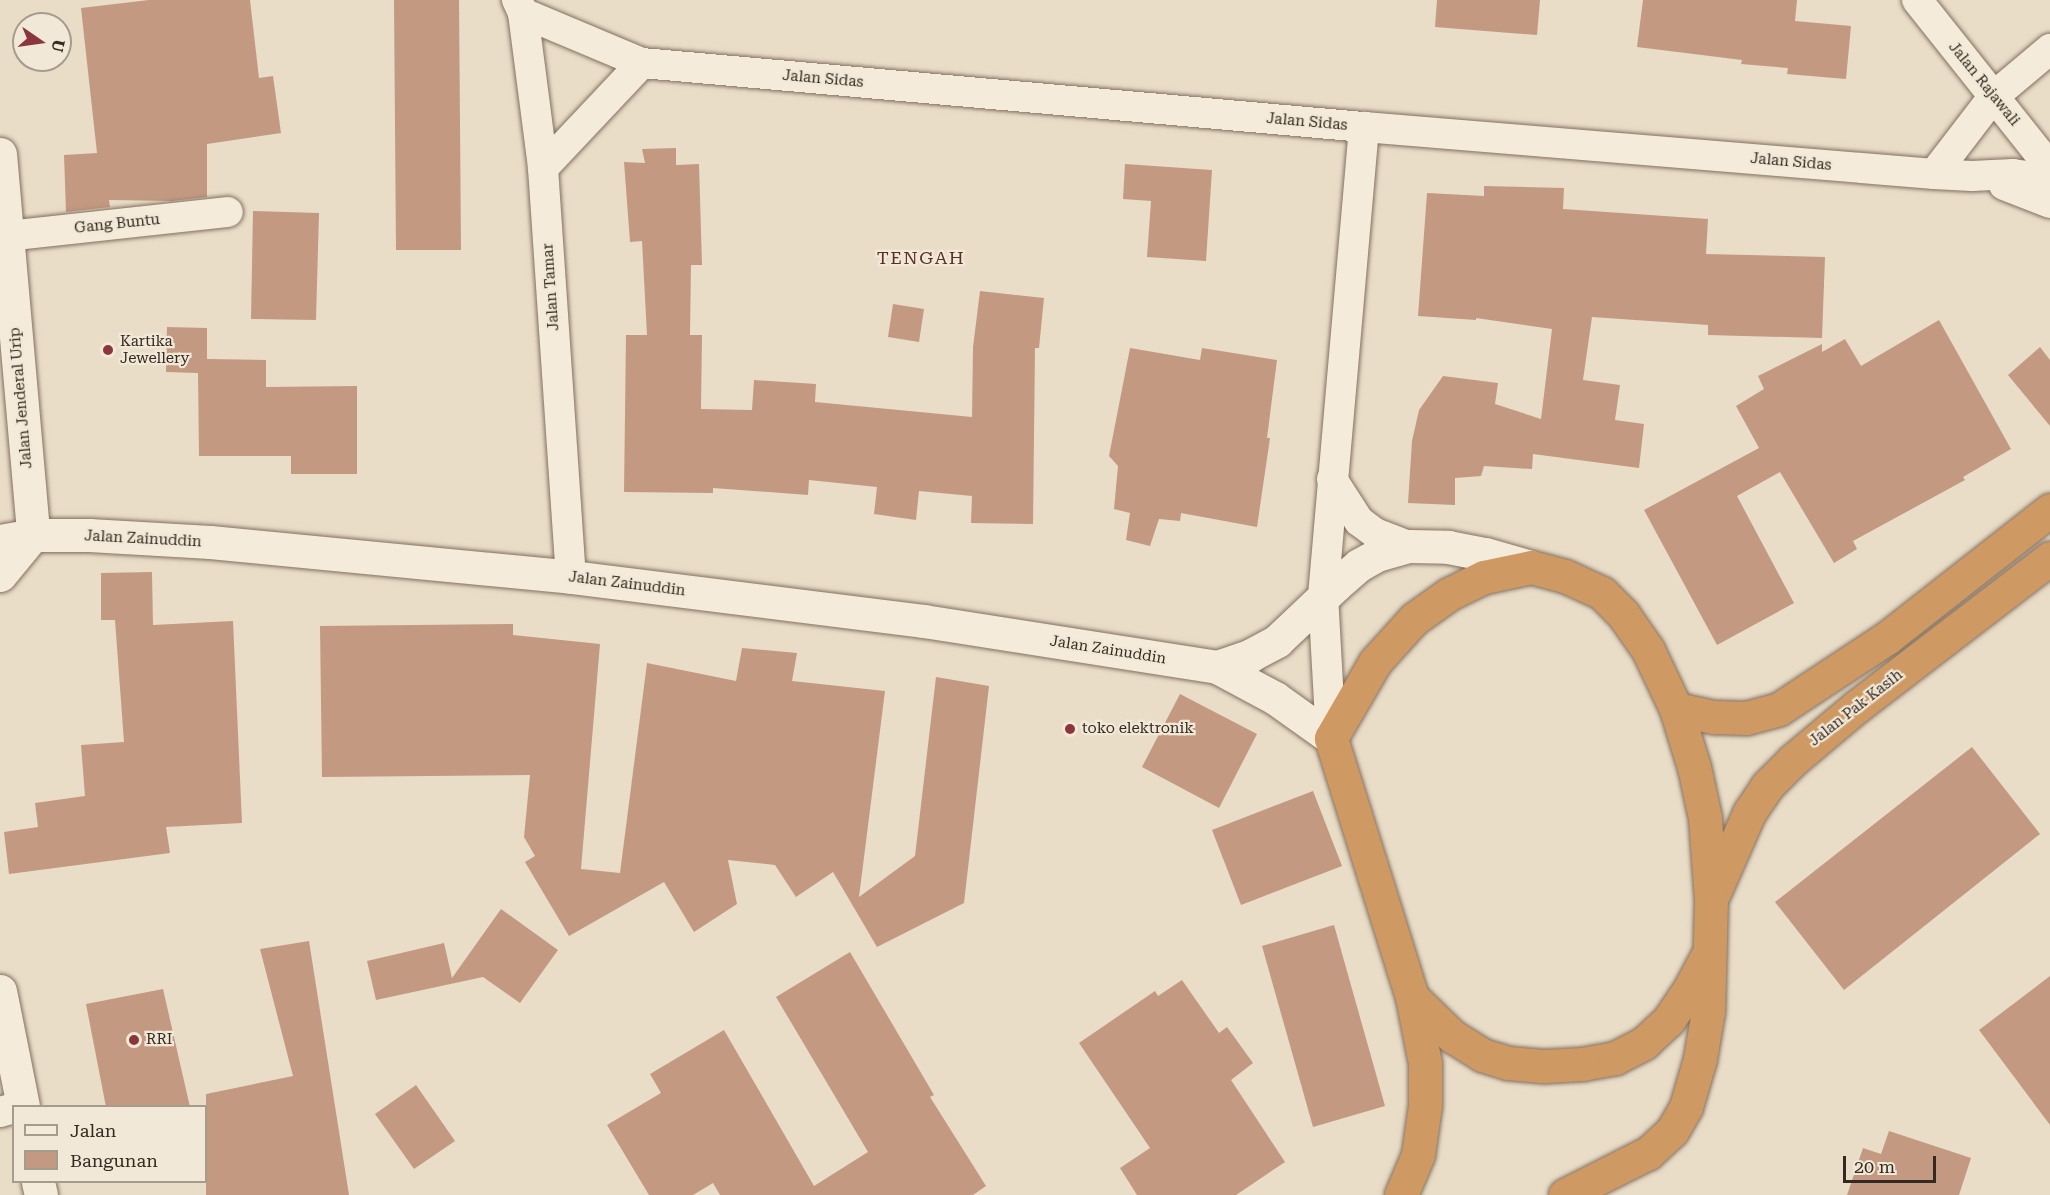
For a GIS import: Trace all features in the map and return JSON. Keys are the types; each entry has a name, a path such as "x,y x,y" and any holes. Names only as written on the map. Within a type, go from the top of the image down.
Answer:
{"highway":[{"path":"1676,709 1715,717 1746,718 1779,709 1888,637 2050,510"},
{"name":"Jalan Pak Kasih","path":"1712,900 1749,813 1767,786 1793,760 1856,706 2050,558"},
{"path":"1401,1195 1418,1155 1425,1105 1425,1063 1412,997 1331,738 1375,662 1414,619 1449,594 1484,577 1531,567 1565,576 1602,593 1623,614 1648,650 1676,709 1694,767 1705,818 1712,900 1708,1011 1700,1059 1686,1107 1672,1131 1648,1153 1564,1195"},
{"path":"1412,997 1452,1036 1482,1055 1508,1063 1545,1066 1582,1064 1615,1058 1644,1043 1668,1021 1689,990 1710,949"}],"street":[{"name":"Jalan Rajawali","path":"1917,0 2050,167"},
{"name":"Jalan Sidas","path":"520,7 642,63 1364,127 1972,176 2050,195"},
{"name":"Jalan Tamar","path":"520,7 543,168 571,577"},
{"path":"1934,174 1993,97 2050,49"},
{"path":"543,168 642,63"},
{"path":"1331,738 1323,596 1364,127"},
{"name":"Jalan Jenderal Urip","path":"0,154 33,536"},
{"name":"Gang Buntu","path":"7,236 228,212"},
{"path":"1332,480 1359,521 1375,533 1409,546 1448,547 1531,567"},
{"path":"0,575 33,536"},
{"name":"Jalan Zainuddin","path":"0,541 33,536 179,539 571,577 924,621 1217,667 1275,698 1331,738"},
{"name":"Jalan Zainuddin","path":"1217,667 1251,655 1277,641 1297,624 1323,596 1368,560 1409,546"},
{"path":"0,991 23,1105"}],"building":[{"path":"149,0 250,0 259,78 273,76 281,133 207,144 207,197 172,201 109,200 110,207 66,212 64,155 97,153 81,8"},
{"path":"394,0 459,0 461,250 396,250"},
{"path":"1437,0 1540,0 1537,35 1435,27"},
{"path":"1643,0 1797,0 1795,21 1851,26 1846,79 1787,74 1788,68 1741,64 1742,60 1637,47"},
{"path":"676,148 676,165 699,164 702,265 691,265 690,335 702,335 701,409 752,410 754,380 816,384 815,402 972,417 973,347 980,291 1044,298 1039,348 1035,348 1033,524 971,523 972,496 919,491 916,520 874,514 877,487 809,480 808,495 713,488 713,493 624,492 626,335 647,335 642,241 630,242 624,162 645,163 642,149"},
{"path":"1125,164 1212,170 1206,261 1147,257 1151,201 1123,199"},
{"path":"1484,186 1564,188 1563,209 1708,219 1706,254 1825,257 1822,338 1708,335 1708,325 1592,317 1583,380 1620,385 1615,420 1644,424 1639,468 1533,454 1532,469 1484,466 1481,476 1455,478 1455,505 1408,503 1412,441 1419,410 1443,376 1498,383 1495,404 1541,419 1552,329 1476,318 1476,320 1418,316 1427,193 1484,196"},
{"path":"253,211 319,213 316,320 251,319"},
{"path":"893,304 924,309 919,342 888,337"},
{"path":"1939,320 2011,449 1963,477 1965,480 1853,541 1857,549 1834,563 1780,472 1737,496 1794,603 1717,645 1644,510 1759,448 1736,406 1764,389 1758,376 1822,344 1822,352 1845,339 1861,366"},
{"path":"167,327 207,328 207,359 266,360 266,387 357,386 357,474 291,474 291,456 199,456 198,373 166,372"},
{"path":"2040,347 2050,360 2050,426 2008,375"},
{"path":"1130,348 1200,360 1202,348 1277,360 1267,438 1270,438 1257,527 1181,513 1180,521 1159,519 1150,546 1126,540 1130,513 1114,509 1118,466 1109,456"},
{"path":"152,572 153,625 233,621 242,823 166,827 170,853 9,874 4,832 38,827 35,803 85,796 81,745 124,742 115,620 101,620 101,573"},
{"path":"513,624 513,635 600,644 581,869 620,873 647,663 736,681 742,648 797,653 792,681 885,691 859,897 915,856 936,677 989,686 964,903 877,947 833,872 796,897 775,865 728,860 737,904 694,932 664,882 569,936 525,862 535,856 524,837 530,775 322,777 320,626"},
{"path":"1180,694 1257,734 1219,808 1142,767"},
{"path":"1972,747 2040,834 1844,990 1775,902"},
{"path":"1313,791 1342,866 1241,905 1212,830"},
{"path":"501,909 558,950 520,1003 483,977 376,1000 367,961 444,943 452,978"},
{"path":"1334,925 1385,1106 1313,1127 1262,946"},
{"name":"RRI","path":"309,941 349,1195 206,1195 206,1094 293,1076 260,949"},
{"path":"850,952 934,1095 930,1097 986,1186 973,1195 720,1195 713,1183 693,1195 649,1195 607,1125 661,1093 650,1074 724,1030 814,1186 868,1152 776,997"},
{"path":"2050,976 2050,1125 1979,1030"},
{"path":"1182,980 1219,1033 1227,1027 1253,1063 1231,1080 1285,1162 1236,1195 1137,1195 1120,1168 1150,1148 1079,1043 1155,991 1158,996"},
{"path":"163,989 190,1105 106,1105 86,1004"},
{"path":"416,1085 455,1141 414,1169 375,1114"},
{"path":"1889,1131 1971,1158 1959,1195 1847,1195 1863,1148 1881,1154"}],"place":[{"name":"Kartika Jewellery","path":"108,350"},
{"name":"toko elektronik","path":"1070,729"},
{"name":"RRI","path":"134,1040"}],"district":[{"name":"TENGAH","path":"921,258"}]}
